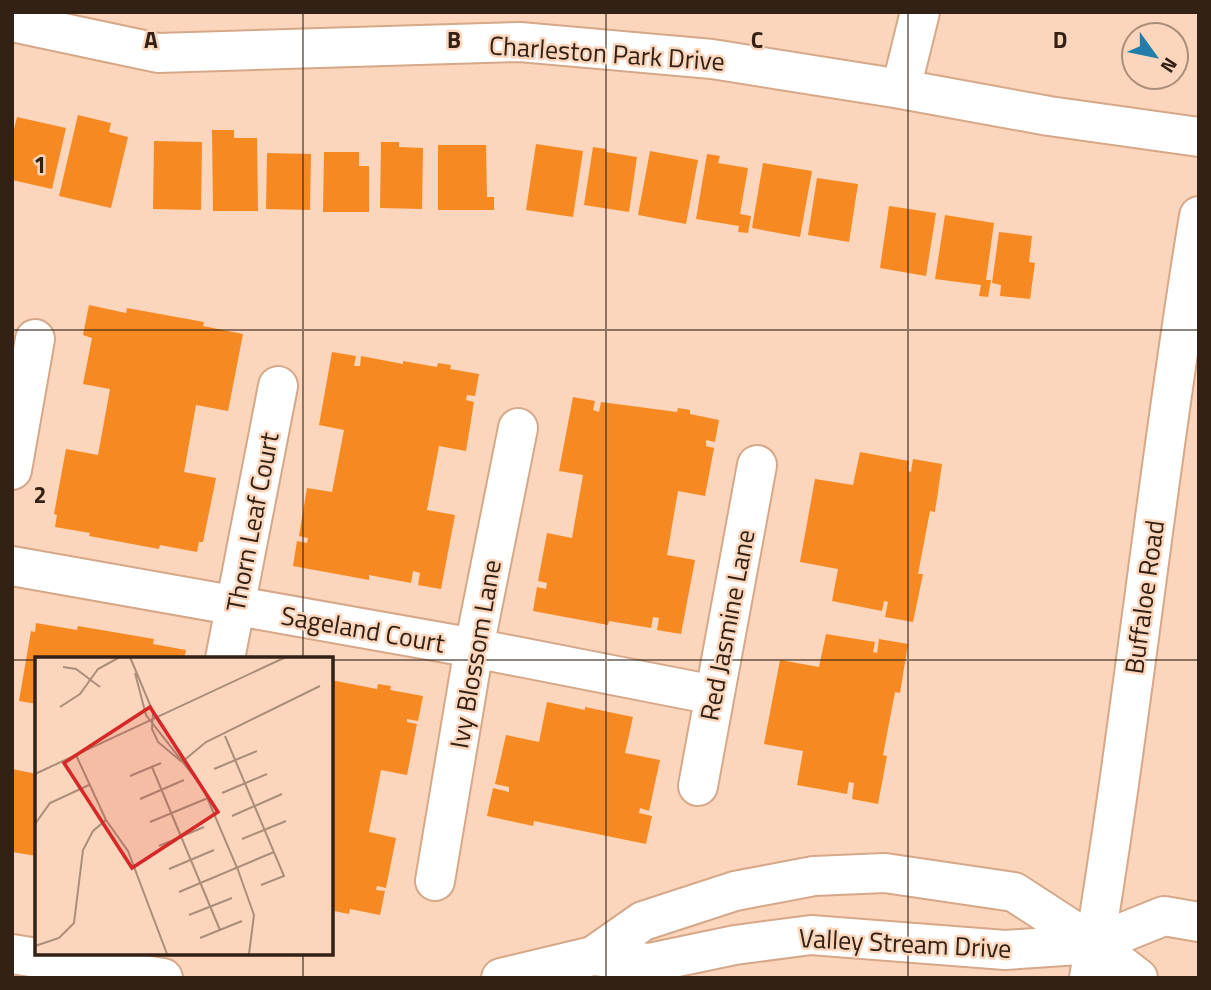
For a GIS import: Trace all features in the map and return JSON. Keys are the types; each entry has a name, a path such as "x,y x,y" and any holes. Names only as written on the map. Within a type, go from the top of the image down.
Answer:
{"street":[{"path":"901,89 920,12"},
{"name":"Charleston Park Drive","path":"12,22 158,53 521,27 1049,116 1199,137"},
{"name":"Buffaloe Road","path":"1092,961 1177,350 1199,216"},
{"path":"12,470 35,338"},
{"name":"Thorn Leaf Court","path":"225,657 278,386"},
{"name":"Ivy Blossom Lane","path":"435,881 474,648 518,428"},
{"name":"Red Jasmine Lane","path":"698,786 757,465"},
{"name":"Sageland Court","path":"12,566 474,648 714,695"},
{"name":"Valley Stream Drive","path":"596,967 643,921 735,891 814,876 885,873 1014,892 1092,961"},
{"name":"Valley Stream Drive","path":"1092,961 1164,916 1199,922"},
{"name":"Valley Stream Drive","path":"501,978 649,964 735,944 811,935 1005,950 1092,961 1138,978"},
{"path":"12,954 165,978 171,955"}],"building":[{"path":"78,115 111,123 109,132 128,137 111,208 59,196"},
{"path":"17,117 66,128 52,189 12,180 12,137"},
{"path":"212,130 234,130 234,138 257,138 258,211 213,211"},
{"path":"154,141 202,142 201,210 153,209"},
{"path":"381,142 399,142 399,147 423,148 422,209 380,208"},
{"path":"536,144 583,151 573,217 526,210"},
{"path":"438,145 486,145 487,197 494,197 494,210 438,210"},
{"path":"593,147 637,157 629,212 584,205"},
{"path":"650,151 698,160 686,224 638,215"},
{"path":"324,152 359,152 359,166 369,166 369,212 323,212"},
{"path":"267,153 311,154 310,210 266,209"},
{"path":"707,154 720,156 718,163 748,168 740,214 751,216 748,233 738,232 739,226 696,219"},
{"path":"763,163 812,171 800,237 752,228"},
{"path":"817,178 858,184 849,242 808,235"},
{"path":"889,206 936,213 926,276 880,268"},
{"path":"945,215 994,223 986,280 991,280 988,297 979,296 981,285 935,279"},
{"path":"999,232 1032,236 1029,262 1035,263 1030,299 1000,296 1001,285 992,283"},
{"path":"89,305 126,313 127,308 204,322 203,326 243,334 228,411 196,405 184,472 216,478 203,542 199,542 197,552 160,545 159,549 55,527 57,515 54,514 66,449 98,455 110,389 83,384 92,338 83,335"},
{"path":"332,352 356,356 354,366 360,366 361,356 403,364 403,361 437,367 438,363 451,365 450,369 479,374 475,396 467,395 466,400 474,402 466,451 439,446 427,510 455,515 441,589 418,585 420,573 413,571 411,583 369,575 369,580 293,566 297,541 307,543 308,538 299,536 307,488 332,492 344,430 319,425"},
{"path":"573,397 595,401 593,410 599,412 601,402 677,412 678,408 690,410 690,414 719,420 715,442 706,440 706,446 714,448 705,496 678,491 667,555 695,560 681,634 657,630 659,618 653,617 651,628 609,621 608,625 533,611 537,587 546,589 547,583 538,581 547,533 572,538 583,475 559,471"},
{"path":"860,452 909,461 908,471 911,472 913,459 942,464 935,512 930,511 918,574 923,574 913,622 885,617 888,602 884,601 882,611 832,601 838,569 800,562 815,479 853,485"},
{"path":"36,623 77,630 78,626 154,639 153,644 186,650 184,657 35,657 35,704 19,701 31,631 35,632"},
{"path":"826,634 875,642 873,652 877,653 879,639 908,644 900,693 895,692 883,755 887,756 878,804 852,799 854,783 849,782 847,794 797,785 803,751 764,744 780,660 819,667"},
{"path":"332,680 377,689 378,684 391,686 390,690 423,696 418,721 407,719 407,722 417,724 407,775 381,770 369,832 396,838 386,888 377,886 376,890 385,891 380,915 350,909 349,914 334,911 335,907 332,906"},
{"path":"547,702 633,717 625,753 660,760 649,811 640,808 639,813 652,816 646,844 534,821 533,826 487,816 493,788 509,792 509,787 495,784 506,735 539,742"},
{"path":"12,769 35,774 35,856 12,852"}]}
